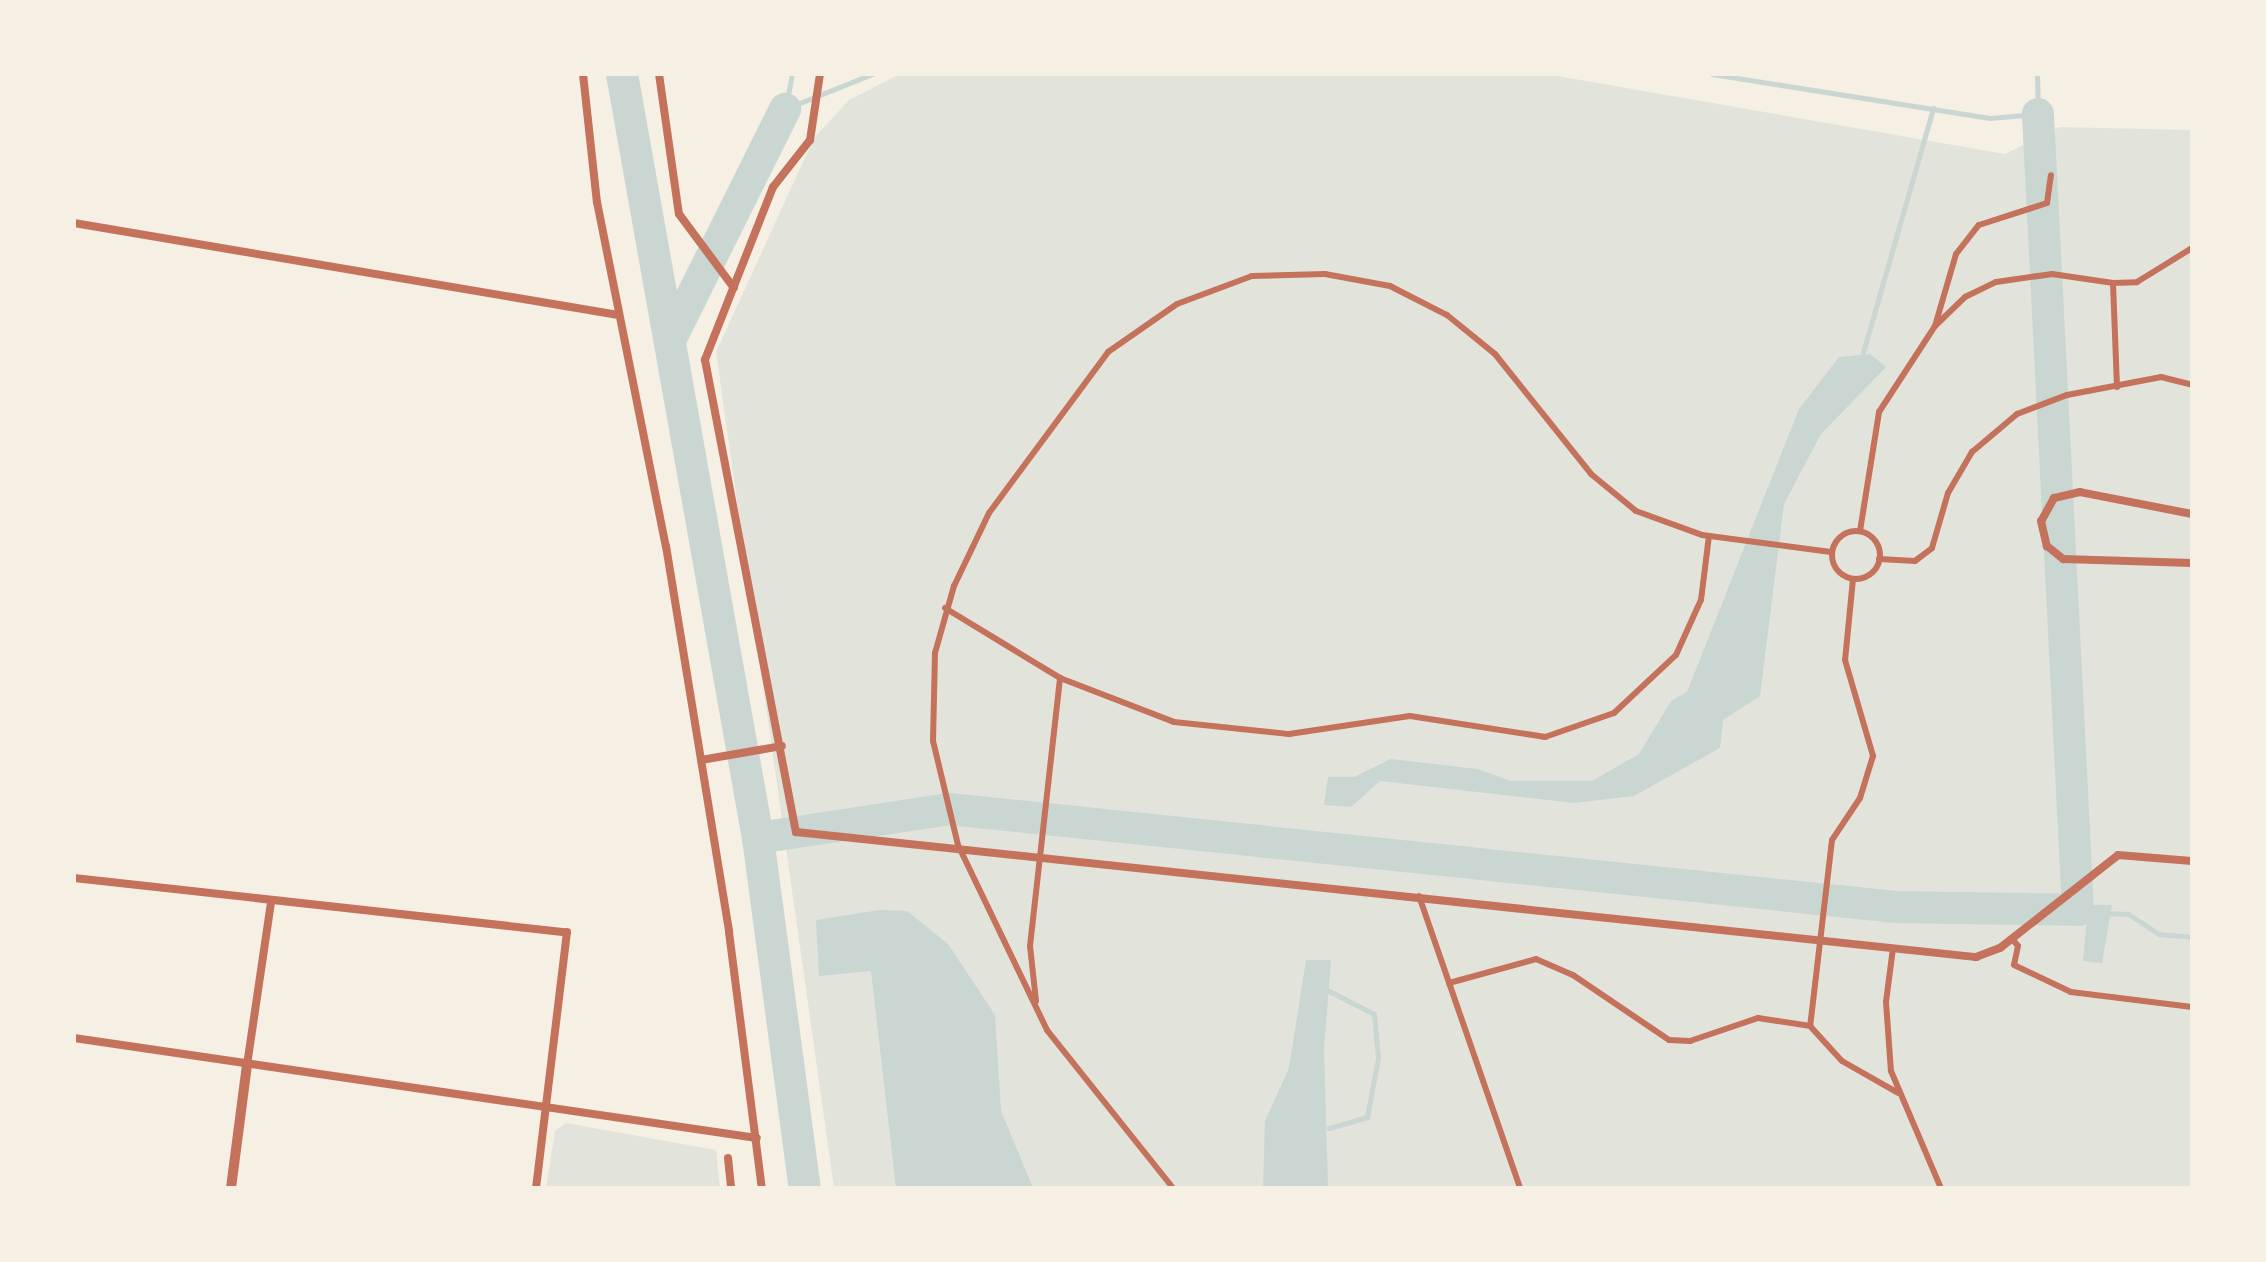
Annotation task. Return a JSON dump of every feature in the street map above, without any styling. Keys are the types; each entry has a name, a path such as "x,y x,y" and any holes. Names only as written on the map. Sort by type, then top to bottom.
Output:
{"street":[{"path":"583,74 618,315 701,760 762,1188"},
{"path":"659,74 679,214 734,288"},
{"path":"820,74 810,140 777,179 705,360 782,746 796,832 958,845 1976,957 2012,939 2118,855 2192,861"},
{"path":"1935,326 1966,235 1992,218 2039,209 2053,193 2051,175"},
{"path":"74,223 618,315"},
{"path":"1860,531 1879,412 1935,326 1965,297 1996,282 2052,274 2113,283 2137,282 2192,248"},
{"path":"1173,1188 1097,1100 1037,1007 958,845 933,741 935,653 945,608 989,513 1108,352 1177,304 1252,276 1325,274 1415,296 1495,354 1612,494 1636,511 1709,536 1831,552"},
{"path":"2113,283 2117,387"},
{"path":"1879,559 1915,561 1932,548 1959,473 2002,423 2043,402 2161,377 2192,385"},
{"path":"2192,514 2080,492 2054,498 2041,521 2047,546 2063,559 2192,563"},
{"path":"1860,531 1877,543 1879,559 1873,572 1853,579 1837,571 1831,552 1842,534 1860,531"},
{"path":"945,608 1060,678 1126,708 1223,732 1303,733 1410,716 1545,737 1574,733 1614,713 1676,655 1701,600 1709,536"},
{"path":"1810,1026 1832,840 1860,798 1873,756 1845,660 1853,579"},
{"path":"1037,1007 1030,946 1060,678"},
{"path":"701,760 782,746"},
{"path":"74,878 271,902 567,932 536,1188"},
{"path":"1419,896 1520,1188"},
{"path":"231,1188 271,902"},
{"path":"2012,939 2018,946 2014,965 2071,992 2192,1007"},
{"path":"1893,948 1887,1046 1898,1093 1941,1188"},
{"path":"1449,983 1536,959 1573,975 1669,1040 1690,1041 1758,1018 1810,1026 1842,1061 1898,1093"},
{"path":"74,1038 757,1138"},
{"path":"728,1158 731,1188"}],"shaded area":[{"path":"900,74 1546,74 2005,154 2059,127 2192,130 2192,1188 834,1188 716,352 814,138 849,100"},
{"path":"1870,354 1886,367 1821,434 1784,504 1760,696 1723,720 1720,748 1634,796 1574,803 1380,781 1351,807 1324,805 1328,777 1354,777 1391,759 1477,769 1511,781 1592,781 1639,754 1671,701 1687,692 1799,409 1839,357"},
{"path":"2088,905 2112,905 2102,963 2083,961"},
{"path":"880,910 907,911 948,944 995,1015 1001,1111 1033,1188 896,1188 871,971 819,976 816,920"},
{"path":"1306,960 1331,960 1324,1049 1328,1188 1263,1188 1265,1121 1289,1068"},
{"path":"566,1123 716,1150 720,1188 546,1188 555,1131"}],"waterway":[{"path":"622,74 758,838 805,1188"},
{"path":"792,74 785,109 872,74"},
{"path":"1712,74 1990,118 2038,114 2037,74"},
{"path":"1862,356 1933,108"},
{"path":"671,338 785,109"},
{"path":"758,838 949,809 1896,907 2078,910 2038,114"},
{"path":"2078,910 2093,911"},
{"path":"2107,913 2128,914 2159,934 2192,937"},
{"path":"1329,991 1374,1014 1378,1058 1367,1117 1329,1128"}]}
